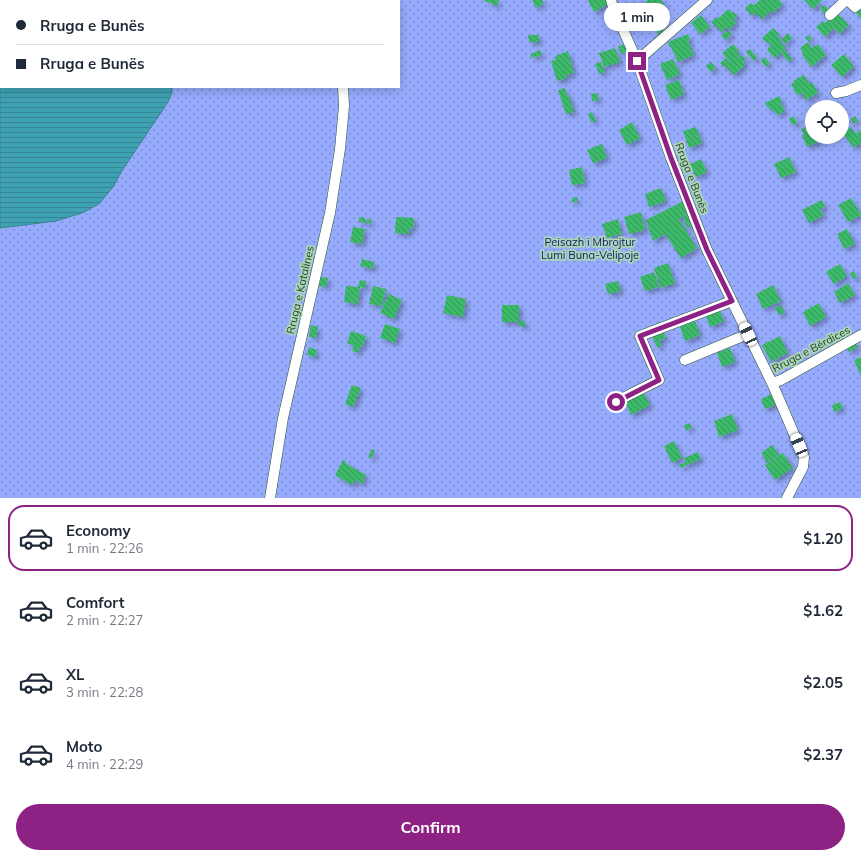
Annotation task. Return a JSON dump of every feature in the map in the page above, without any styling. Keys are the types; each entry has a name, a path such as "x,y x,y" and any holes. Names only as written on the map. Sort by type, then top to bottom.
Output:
{"street":[{"name":"Rruga e Bunës","path":"611,0 637,61 671,158 704,243 772,383 804,457 803,467 787,498"},
{"path":"637,61 707,0"},
{"path":"830,15 847,0 855,7 861,2"},
{"path":"836,93 861,85"},
{"name":"Rruga e Katalines","path":"270,498 283,418 330,213 344,106 342,88"},
{"path":"616,402 659,380 640,336 732,301"},
{"path":"685,360 748,334"},
{"name":"Rruga e Bërdices","path":"772,383 781,380 861,335"}],"green space":[{"name":"Peisazh i Mbrojtur Lumi Buna-Velipoje","path":"400,0 861,0 861,498 0,498 0,88 400,88"}],"shaded area":[{"path":"0,88 172,88 168,102 123,169 113,187 99,204 82,213 56,221 0,228"}],"building":[{"path":"483,0 499,0 497,6"},
{"path":"532,0 542,0 544,3 536,8"},
{"path":"588,0 606,0 608,4 594,12"},
{"path":"648,0 661,0 665,5 652,15 643,4"},
{"path":"760,0 779,0 783,4 773,13 771,11 762,19 756,13 752,16 745,8 751,3 754,5"},
{"path":"804,0 822,0 813,9"},
{"path":"825,5 829,11 824,14 820,8"},
{"path":"635,7 641,21 626,28 620,14"},
{"path":"728,9 738,16 733,20 736,23 730,29 727,27 722,32 711,22 717,17 719,18"},
{"path":"861,9 861,19 856,13"},
{"path":"838,14 849,25 839,34 834,28 825,37 816,27 823,21 825,23 829,19 830,21"},
{"path":"701,15 710,27 700,34 691,23"},
{"path":"659,26 664,32 659,35 655,29"},
{"path":"773,28 779,34 777,36 780,39 779,40 786,48 775,58 767,50 771,45 762,38"},
{"path":"728,30 732,34 725,40 721,36"},
{"path":"788,33 792,38 785,44 781,40"},
{"path":"688,34 690,39 688,40 694,55 678,62 668,42"},
{"path":"528,35 539,35 539,42 529,42"},
{"path":"809,35 812,39 809,42 805,37"},
{"path":"808,42 812,48 818,44 826,55 811,67 802,54 803,53 800,48"},
{"path":"626,44 628,51 621,54 618,46"},
{"path":"733,44 739,51 737,52 740,55 738,57 739,58 742,55 746,59 743,62 745,65 734,75 720,63 726,58 729,63 730,62 722,53"},
{"path":"615,48 620,62 604,67 599,53"},
{"path":"750,49 757,58 754,61 746,52"},
{"path":"540,50 542,55 532,58 530,54"},
{"path":"785,50 792,59 789,62 781,53"},
{"path":"568,51 574,73 566,75 567,78 557,81 551,61 556,60 555,56"},
{"path":"844,54 854,66 842,77 831,65"},
{"path":"765,57 770,64 766,67 761,61"},
{"path":"673,59 680,74 667,80 660,64"},
{"path":"601,62 605,72 599,74 595,64"},
{"path":"711,62 716,68 711,72 706,66"},
{"path":"804,75 809,84 812,82 818,93 805,100 802,93 797,95 791,84 795,82 794,80"},
{"path":"679,80 684,94 671,100 665,85"},
{"path":"565,88 567,96 569,95 574,112 566,114 558,90"},
{"path":"597,93 599,100 592,101 591,94"},
{"path":"779,96 782,101 780,102 785,111 778,115 774,110 771,111 765,103"},
{"path":"592,112 596,121 591,122 588,114"},
{"path":"794,116 797,123 792,125 789,119"},
{"path":"855,116 858,121 853,124 851,119"},
{"path":"632,122 640,138 627,145 619,130"},
{"path":"696,127 702,143 689,148 683,131"},
{"path":"805,127 805,142 802,135 804,134 801,129"},
{"path":"851,127 856,134 861,130 861,145 859,143 854,148 849,142 849,129"},
{"path":"602,144 607,158 593,163 587,150"},
{"path":"806,144 813,144 807,147"},
{"path":"789,157 796,172 781,178 774,164"},
{"path":"701,159 707,172 696,177 690,164"},
{"path":"582,167 585,183 572,185 569,170"},
{"path":"661,188 666,201 649,207 645,194"},
{"path":"577,197 578,201 572,203 572,198"},
{"path":"851,198 861,215 848,222 838,205"},
{"path":"822,200 825,207 820,209 824,215 809,223 802,210"},
{"path":"683,201 687,214 679,219 697,248 681,258 665,234 653,241 646,220"},
{"path":"641,212 645,230 629,234 624,217"},
{"path":"687,215 691,226 687,228 683,217"},
{"path":"359,217 365,218 365,223 359,222"},
{"path":"396,217 414,218 413,229 409,228 409,234 395,233"},
{"path":"367,219 372,220 371,224 366,223"},
{"path":"618,219 622,234 607,238 602,224"},
{"path":"353,227 365,229 362,244 350,242"},
{"path":"847,229 855,244 844,249 837,234"},
{"path":"362,259 374,262 373,269 360,266"},
{"path":"668,263 675,283 661,288 654,268"},
{"path":"840,264 847,276 834,284 826,272"},
{"path":"854,271 857,277 853,279 850,273"},
{"path":"654,272 659,287 645,291 640,277"},
{"path":"321,277 328,278 326,287 319,286"},
{"path":"360,280 366,281 365,288 360,287 358,304 344,302 346,286 358,287"},
{"path":"618,281 621,291 608,294 605,284"},
{"path":"848,283 855,295 840,303 834,292"},
{"path":"773,285 781,301 763,309 756,294"},
{"path":"373,286 386,289 382,306 369,304"},
{"path":"389,294 402,300 394,319 380,313"},
{"path":"447,295 466,299 463,317 443,313"},
{"path":"819,303 826,317 810,326 803,312"},
{"path":"502,305 519,305 519,321 525,321 525,327 519,326 519,322 502,322"},
{"path":"781,305 785,312 779,315 775,308"},
{"path":"720,311 724,321 710,327 706,316"},
{"path":"695,321 700,335 685,341 680,327"},
{"path":"385,324 400,329 395,343 380,338"},
{"path":"311,325 318,327 316,338 309,337"},
{"path":"351,331 366,336 363,347 360,346 358,353 352,351 354,346 347,343"},
{"path":"663,331 666,338 659,341 662,346 658,348 652,337"},
{"path":"780,336 788,353 771,362 762,345"},
{"path":"855,342 858,347 849,352 846,346"},
{"path":"309,347 317,350 315,357 307,355"},
{"path":"730,348 735,362 722,367 717,353"},
{"path":"861,357 861,376 854,360"},
{"path":"352,385 361,388 353,407 345,404"},
{"path":"643,391 650,405 631,415 624,400"},
{"path":"771,394 776,405 765,409 761,399"},
{"path":"840,402 843,408 834,412 832,405"},
{"path":"732,414 738,430 719,437 714,421"},
{"path":"690,423 692,428 686,430 684,425"},
{"path":"674,441 682,458 672,463 664,446"},
{"path":"772,445 779,455 767,463 761,453"},
{"path":"372,449 375,451 371,459 368,457"},
{"path":"698,452 701,459 680,468 679,465 686,462 684,458"},
{"path":"783,453 793,468 775,480 765,465"},
{"path":"343,460 346,461 345,463 366,475 362,484 355,480 352,485 335,475"}],"route":[{"path":"616,402 659,380 640,336 732,301 707,250 671,158 637,61"}]}
